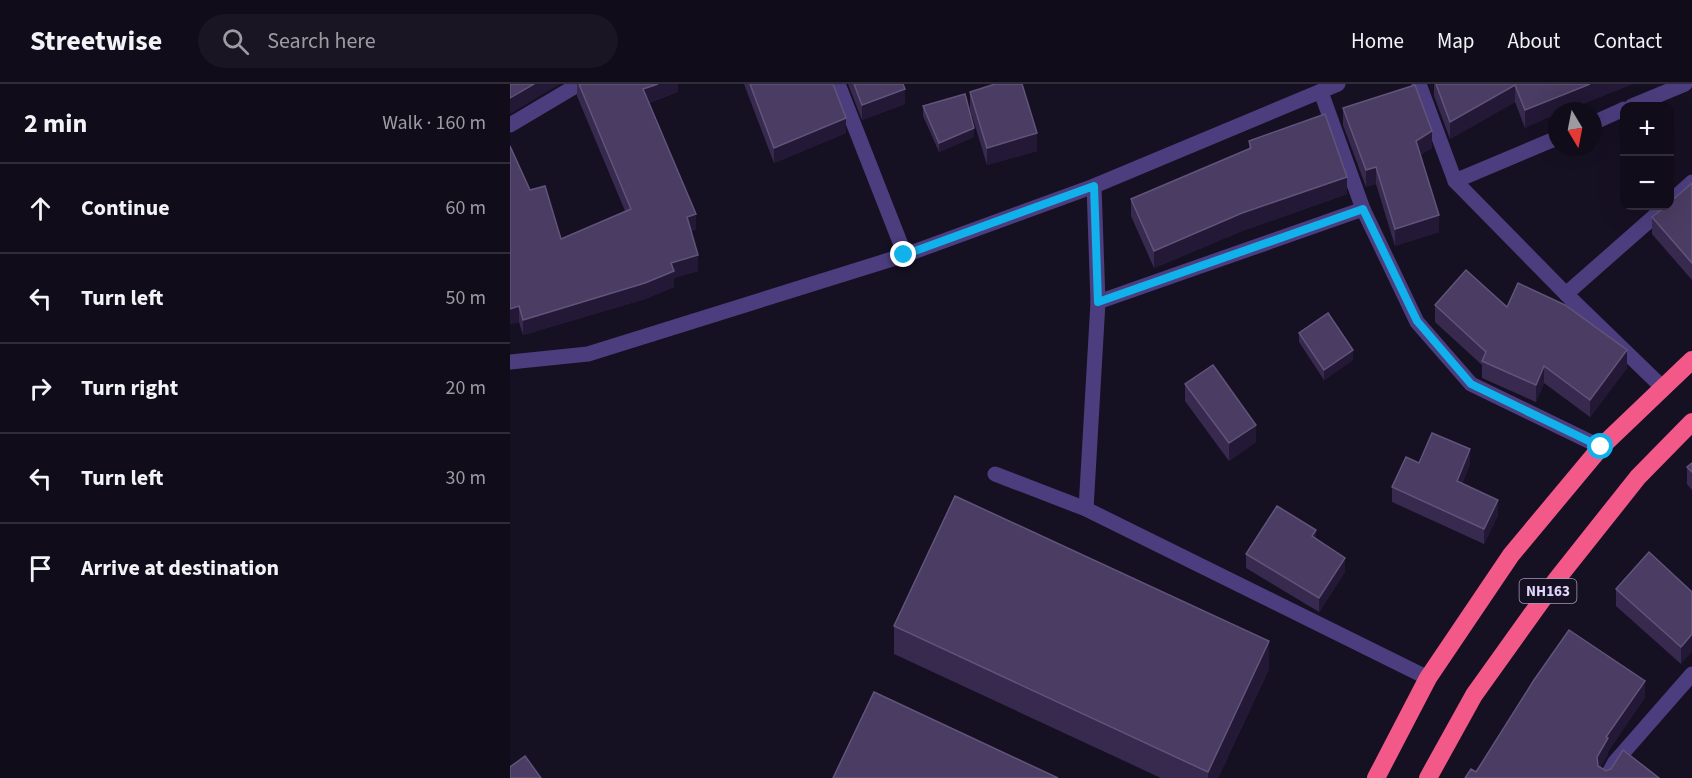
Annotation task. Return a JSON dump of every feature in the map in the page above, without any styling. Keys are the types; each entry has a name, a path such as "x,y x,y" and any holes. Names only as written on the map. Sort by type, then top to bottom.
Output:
{"highway":[{"name":"NH163","path":"1376,778 1428,678 1511,555 1601,447 1692,360"},
{"name":"NH163","path":"1428,778 1474,695 1557,579 1638,477 1692,422"}],"street":[{"path":"510,125 579,84"},
{"path":"838,84 904,255"},
{"path":"511,358 588,354 904,255 1094,186 1338,84"},
{"path":"1419,84 1455,181 1662,387"},
{"path":"1642,102 1685,84"},
{"path":"1321,92 1363,209 1417,321 1471,384 1601,447"},
{"path":"1602,119 1620,112"},
{"path":"1455,181 1548,142"},
{"path":"1674,199 1692,183"},
{"path":"1086,509 1098,302 1094,186"},
{"path":"1098,302 1363,209"},
{"path":"1566,294 1661,210"},
{"path":"995,474 1086,509 1428,678"},
{"path":"1606,778 1615,762 1692,674"}],"building":[{"path":"510,84 534,84 510,98"},
{"path":"579,84 658,84 643,89 696,214 687,217 698,255 671,263 674,271 645,283 523,320 519,306 510,309 510,146 530,190 545,186 561,239 631,209"},
{"path":"750,84 833,84 846,118 774,148"},
{"path":"854,84 903,84 905,89 862,105"},
{"path":"995,84 1022,84 1037,133 987,148 970,92"},
{"path":"1436,84 1590,84 1525,110 1515,85 1450,122"},
{"path":"1415,85 1432,131 1416,141 1439,215 1395,229 1376,167 1366,170 1343,108"},
{"path":"965,94 974,128 939,143 923,106"},
{"path":"1325,114 1347,177 1242,213 1154,251 1131,199 1251,148 1249,141"},
{"path":"1692,183 1692,263 1652,217 1661,210 1674,210 1674,199"},
{"path":"1466,270 1507,307 1518,283 1565,305 1627,350 1590,400 1544,366 1536,385 1482,361 1486,352 1435,305"},
{"path":"1328,313 1353,350 1324,370 1299,333"},
{"path":"1213,365 1256,425 1229,443 1185,384"},
{"path":"1432,433 1470,449 1457,481 1498,500 1484,529 1392,487 1406,457 1419,463"},
{"path":"955,496 1269,641 1208,772 894,626"},
{"path":"1277,506 1316,530 1312,536 1345,558 1319,598 1246,554"},
{"path":"1649,552 1692,592 1692,634 1681,647 1616,589"},
{"path":"1569,630 1645,681 1606,737 1608,738 1597,757 1598,766 1606,771 1611,769 1623,750 1659,778 1465,778 1471,769 1476,772 1534,680"},
{"path":"874,692 1058,778 833,778"},
{"path":"525,756 541,778 510,778 510,767"}],"route":[{"path":"904,255 1094,186 1098,302 1363,209 1417,321 1471,384 1601,447"}]}
